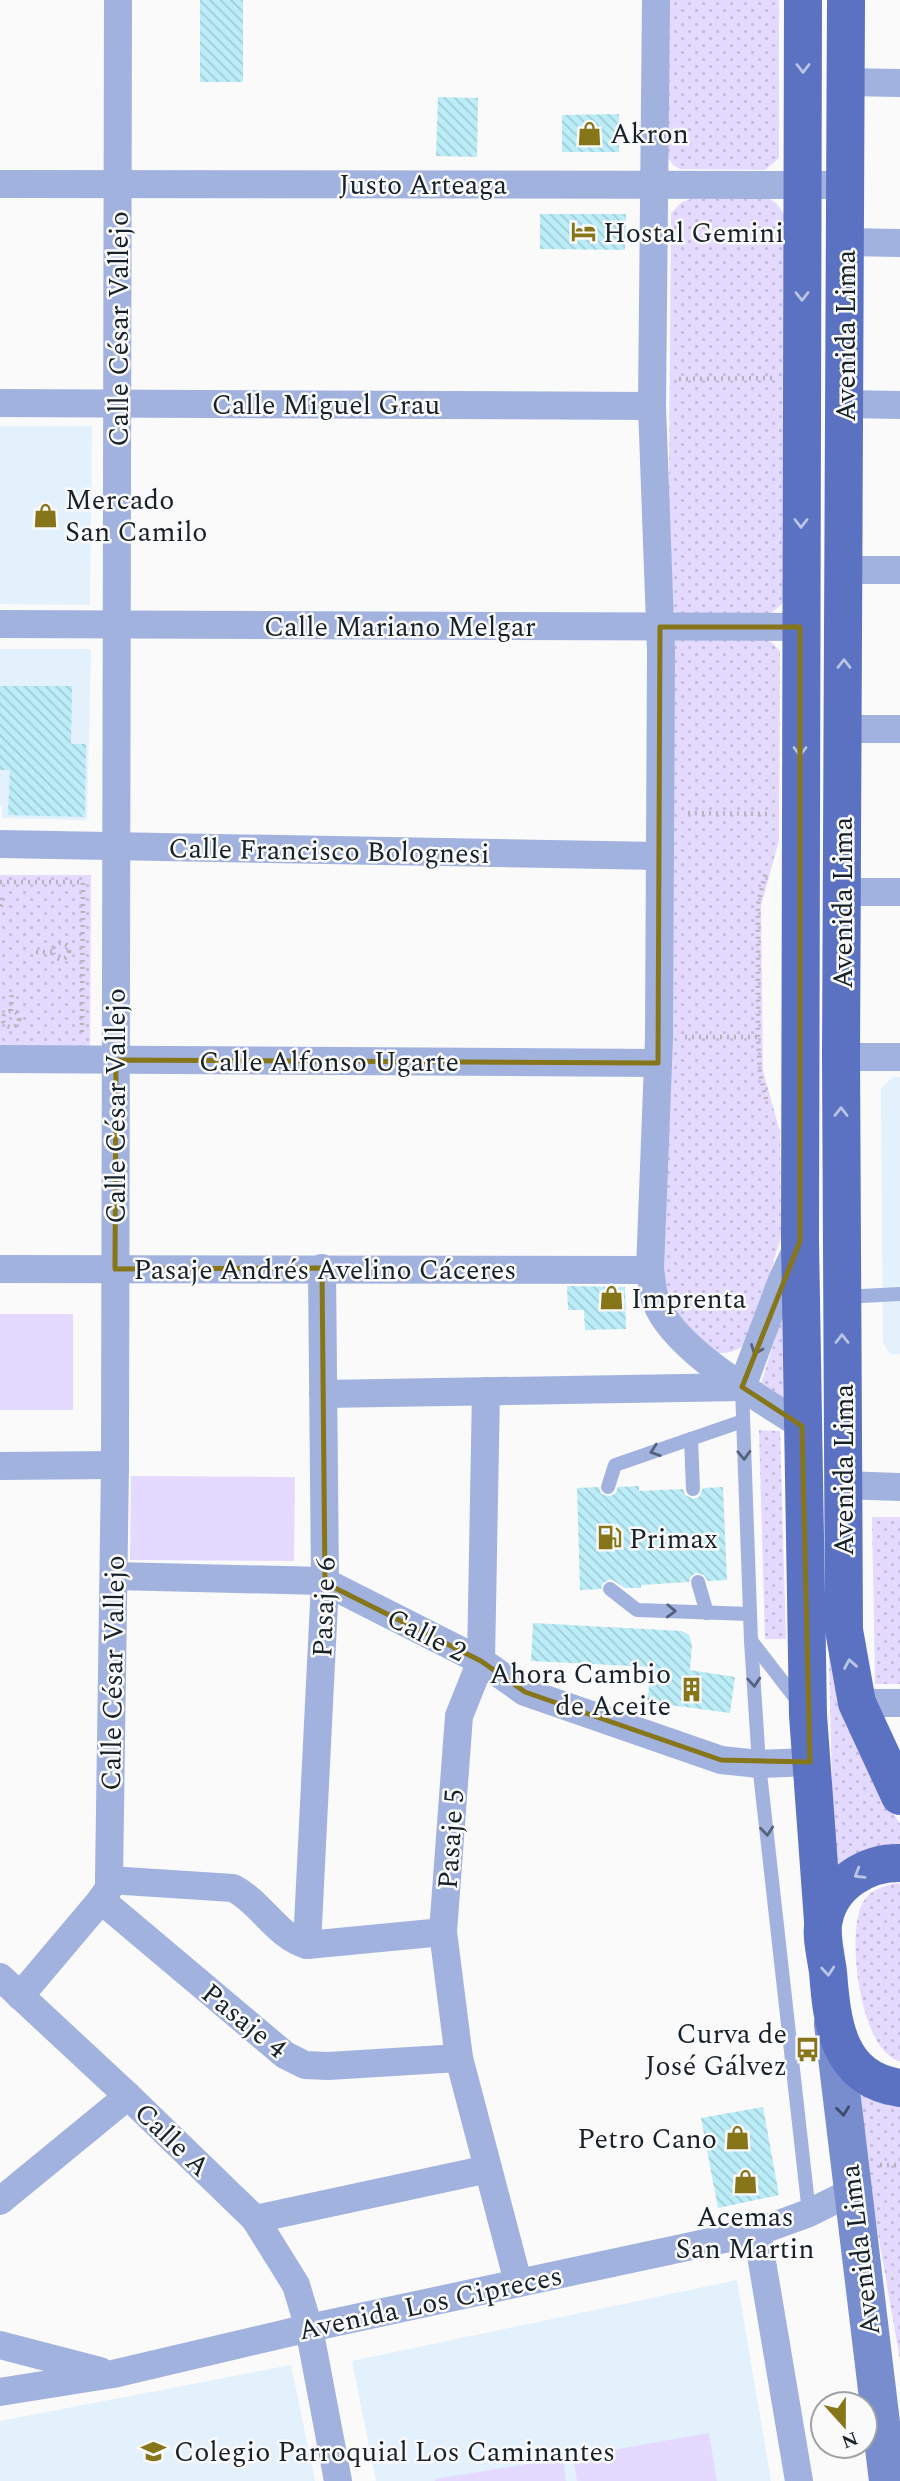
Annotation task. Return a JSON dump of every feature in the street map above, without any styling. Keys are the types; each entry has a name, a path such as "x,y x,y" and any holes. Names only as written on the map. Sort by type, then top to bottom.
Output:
{"main road":[{"name":"Avenida Lima","path":"803,0 800,1241 808,1715 832,2019 887,2481"},
{"name":"Avenida Lima","path":"846,0 841,1057 844,1630 857,1703 900,1796"},
{"path":"823,1920 833,1897 850,1878 881,1864 900,1863"},
{"name":"Avenida Lima","path":"832,2019 843,2047 859,2071 870,2079 900,2088"}],"street":[{"path":"118,0 118,184"},
{"name":"Avenida Lima","path":"656,0 652,392 660,627 659,856 658,1050 650,1270 656,1302 668,1323 692,1349 742,1387 802,1426"},
{"path":"845,82 900,83"},
{"name":"Justo Arteaga","path":"0,184 845,185"},
{"name":"Calle César Vallejo","path":"105,1890 115,1465 118,184"},
{"path":"845,242 900,243"},
{"name":"Calle Miguel Grau","path":"0,403 652,392"},
{"path":"845,404 900,405"},
{"path":"845,570 900,570"},
{"name":"Calle Mariano Melgar","path":"0,624 800,627"},
{"path":"844,729 900,729"},
{"name":"Calle Francisco Bolognesi","path":"0,844 659,856"},
{"path":"842,892 900,892"},
{"name":"Calle Alfonso Ugarte","path":"0,1059 116,1060 658,1050"},
{"path":"841,1057 900,1057"},
{"path":"323,1394 742,1387 782,1280 800,1241"},
{"name":"Pasaje 6","path":"307,1945 325,1583 322,1268"},
{"name":"Pasaje Andrés Avelino Cáceres","path":"0,1269 650,1270"},
{"name":"Pasaje 5","path":"486,1391 481,1661 459,1716 443,1932 459,2058 518,2283"},
{"path":"0,1465 115,1465"},
{"path":"842,1485 900,1487"},
{"name":"Calle 2","path":"114,1576 325,1583 481,1661 525,1692 721,1760 759,1764 810,1762"},
{"path":"857,1703 900,1703"},
{"path":"10,1986 105,1890 233,1888 246,1895 294,1942 307,1945 443,1932"},
{"name":"Pasaje 4","path":"105,1890 285,2055 305,2065 459,2058"},
{"name":"Calle A","path":"10,1986 255,2219 296,2285 309,2328 338,2481"},
{"path":"0,2201 128,2096"},
{"path":"255,2219 488,2169"},
{"name":"Avenida Los Cipreces","path":"0,2392 113,2375 309,2328 757,2232 809,2213 853,2191"},
{"path":"757,2232 799,2481"},
{"path":"0,2344 113,2375"}],"lane":[{"path":"842,1297 900,1294"},
{"path":"742,1387 751,1641 759,1764 809,2213"},
{"path":"608,1487 615,1465 743,1421"},
{"path":"691,1439 693,1489"},
{"path":"698,1581 707,1613"},
{"path":"610,1589 637,1610 750,1614"},
{"path":"751,1641 808,1715"}],"path":[{"path":"652,392 776,378"},
{"path":"659,813 774,814"},
{"path":"766,1099 760,1073 758,1037 758,904 768,866"},
{"path":"0,883 83,882 82,1034"},
{"path":"0,898 0,908"},
{"path":"54,952 56,945 61,943 66,944 69,951"},
{"path":"54,952 62,958 69,951 82,951"},
{"path":"36,953 54,952"},
{"path":"11,1011 12,991"},
{"path":"658,1050 758,1037"}],"highlighted area":[{"path":"660,627 800,627 800,1241 742,1387 802,1426 810,1762 721,1760 525,1692 481,1661 325,1583 322,1268 115,1269 116,1060 658,1063"}],"shaded area":[{"path":"668,0 779,0 779,158 765,170 680,169 668,158"},
{"path":"691,199 770,199 784,214 784,595 782,604 770,614 676,614 668,602 671,213 682,202"},
{"name":"Mercado San Camilo","path":"0,426 92,426 90,605 0,604"},
{"path":"766,637 780,651 779,840 761,906 763,1071 780,1132 781,1237 748,1343 736,1350 718,1353 703,1345 670,1304 666,1293 662,1254 664,651 675,640"},
{"path":"0,649 91,649 87,820 2,818"},
{"path":"0,875 91,875 90,1052 0,1052"},
{"path":"893,1077 900,1077 900,1354 890,1354 883,1343 881,1088"},
{"path":"0,1314 73,1314 73,1410 0,1410"},
{"path":"782,1317 784,1408 759,1390"},
{"path":"759,1430 780,1431 786,1639 765,1639"},
{"path":"131,1476 295,1477 294,1561 130,1560"},
{"path":"872,1517 900,1517 900,1684 875,1684"},
{"path":"828,1615 876,1785 900,1824 900,1844 874,1848 834,1870"},
{"path":"900,1884 900,2061 886,2053 875,2037 866,2016 856,1965 857,1920 862,1904 868,1895 877,1889"},
{"path":"860,2089 900,2102 900,2360 869,2182"},
{"path":"737,2280 771,2481 376,2481 352,2361"},
{"name":"Colegio Parroquial Los Caminantes","path":"291,2365 315,2481 0,2481 0,2421"},
{"path":"709,2433 717,2481 577,2481 573,2457"},
{"path":"563,2458 566,2481 435,2481 435,2479"}],"building":[{"path":"200,0 243,0 243,82 200,82"},
{"path":"438,97 478,98 477,157 436,156"},
{"name":"Akron","path":"619,114 619,152 562,152 562,115"},
{"name":"Hostal Gemini","path":"540,214 626,214 625,250 540,249"},
{"path":"0,686 72,686 71,744 86,744 85,817 8,815 10,770 0,770"},
{"path":"567,1286 625,1287 626,1329 585,1330 584,1310 568,1310"},
{"path":"639,1486 639,1491 683,1489 685,1495 693,1499 699,1497 703,1488 723,1487 727,1580 708,1581 704,1575 696,1573 691,1576 689,1582 625,1588 611,1579 603,1583 601,1589 580,1590 577,1488 599,1487 601,1494 609,1496 615,1494 618,1487"},
{"path":"533,1623 682,1631 689,1635 692,1645 690,1670 735,1677 730,1713 647,1702 652,1667 531,1661"},
{"path":"763,2107 779,2195 718,2208 701,2118"}],"place":[{"name":"Akron","path":"590,133"},
{"name":"Hostal Gemini","path":"583,232"},
{"name":"Mercado San Camilo","path":"45,515"},
{"name":"Imprenta","path":"611,1298"},
{"name":"Primax","path":"609,1538"},
{"name":"Ahora Cambio de Aceite","path":"691,1689"},
{"name":"Curva de José Gálvez","path":"807,2049"},
{"name":"Petro Cano","path":"737,2138"},
{"name":"Acemas San Martin","path":"745,2182"},
{"name":"Colegio Parroquial Los Caminantes","path":"154,2451"}]}
